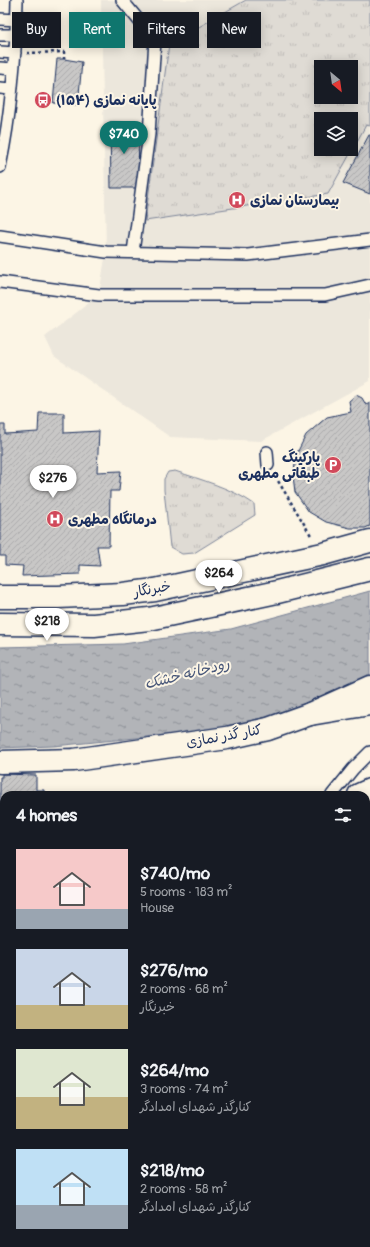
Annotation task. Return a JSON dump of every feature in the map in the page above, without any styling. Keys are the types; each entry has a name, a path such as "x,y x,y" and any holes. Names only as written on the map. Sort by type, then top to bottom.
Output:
{"main road":[{"name":"خبرنگار","path":"0,597 58,597 123,594 155,590 323,554 370,541"},
{"path":"0,624 94,625 149,620 277,592 370,569"},
{"name":"کنار گذر نمازی","path":"0,762 74,760 227,738 268,728 310,714 370,687"},
{"path":"310,714 370,704"}],"lane":[{"path":"17,12 18,0"},
{"path":"122,0 155,40 149,134 133,252"},
{"path":"0,19 12,20"},
{"path":"0,35 12,35"},
{"path":"0,167 3,139 5,89 13,69 15,48"},
{"path":"0,52 15,53"},
{"path":"0,68 13,69"},
{"path":"0,236 106,252 248,255 370,240"},
{"path":"0,282 100,295 325,295 370,285"},
{"path":"267,452 268,465"},
{"path":"335,791 353,769 370,752"}],"path":[{"path":"15,53 64,52 64,59"},
{"path":"268,465 323,554"}],"shaded area":[{"name":"بیمارستان نمازی","path":"101,0 370,0 370,381 261,441 170,437 54,356 45,337 99,295 106,252 102,48 125,48 125,12 101,12"}],"green space":[{"path":"246,0 370,0 370,126 366,125 358,140 358,112 314,112 314,156 349,156 328,194 145,221 168,48 199,48 199,27 207,22 207,48 261,48 261,12 225,12"},
{"path":"175,471 236,493 254,504 255,515 194,553 182,554 170,547 164,490 164,479 168,472"}],"water":[{"name":"رودخانه خشک","path":"370,591 370,676 269,721 176,734 54,746 0,748 0,647 123,644 231,629"}],"building":[{"path":"57,59 82,62 78,105 53,103"},
{"path":"110,122 139,123 138,188 111,188"},
{"path":"370,135 370,194 343,183"},
{"name":"پارکینگ طبقاتی مطهری","path":"356,395 362,398 366,405 370,403 370,526 365,528 350,528 326,522 309,512 295,492 293,476 297,453 306,435 327,417 351,412 349,401"},
{"name":"درمانگاه مطهری","path":"39,413 64,413 64,433 99,431 97,472 121,471 119,491 110,491 109,546 97,546 100,566 80,565 80,574 22,576 23,566 5,565 5,556 0,556 0,425 5,425 5,434 38,432"},
{"path":"2,774 36,775 36,790 44,791 0,791 0,777 2,777"}],"place":[{"name":"پایانه نمازی (۱۵۴)","path":"43,100"},
{"name":"بیمارستان نمازی","path":"237,200"},
{"name":"پارکینگ طبقاتی مطهری","path":"333,465"},
{"name":"درمانگاه مطهری","path":"55,519"}]}
